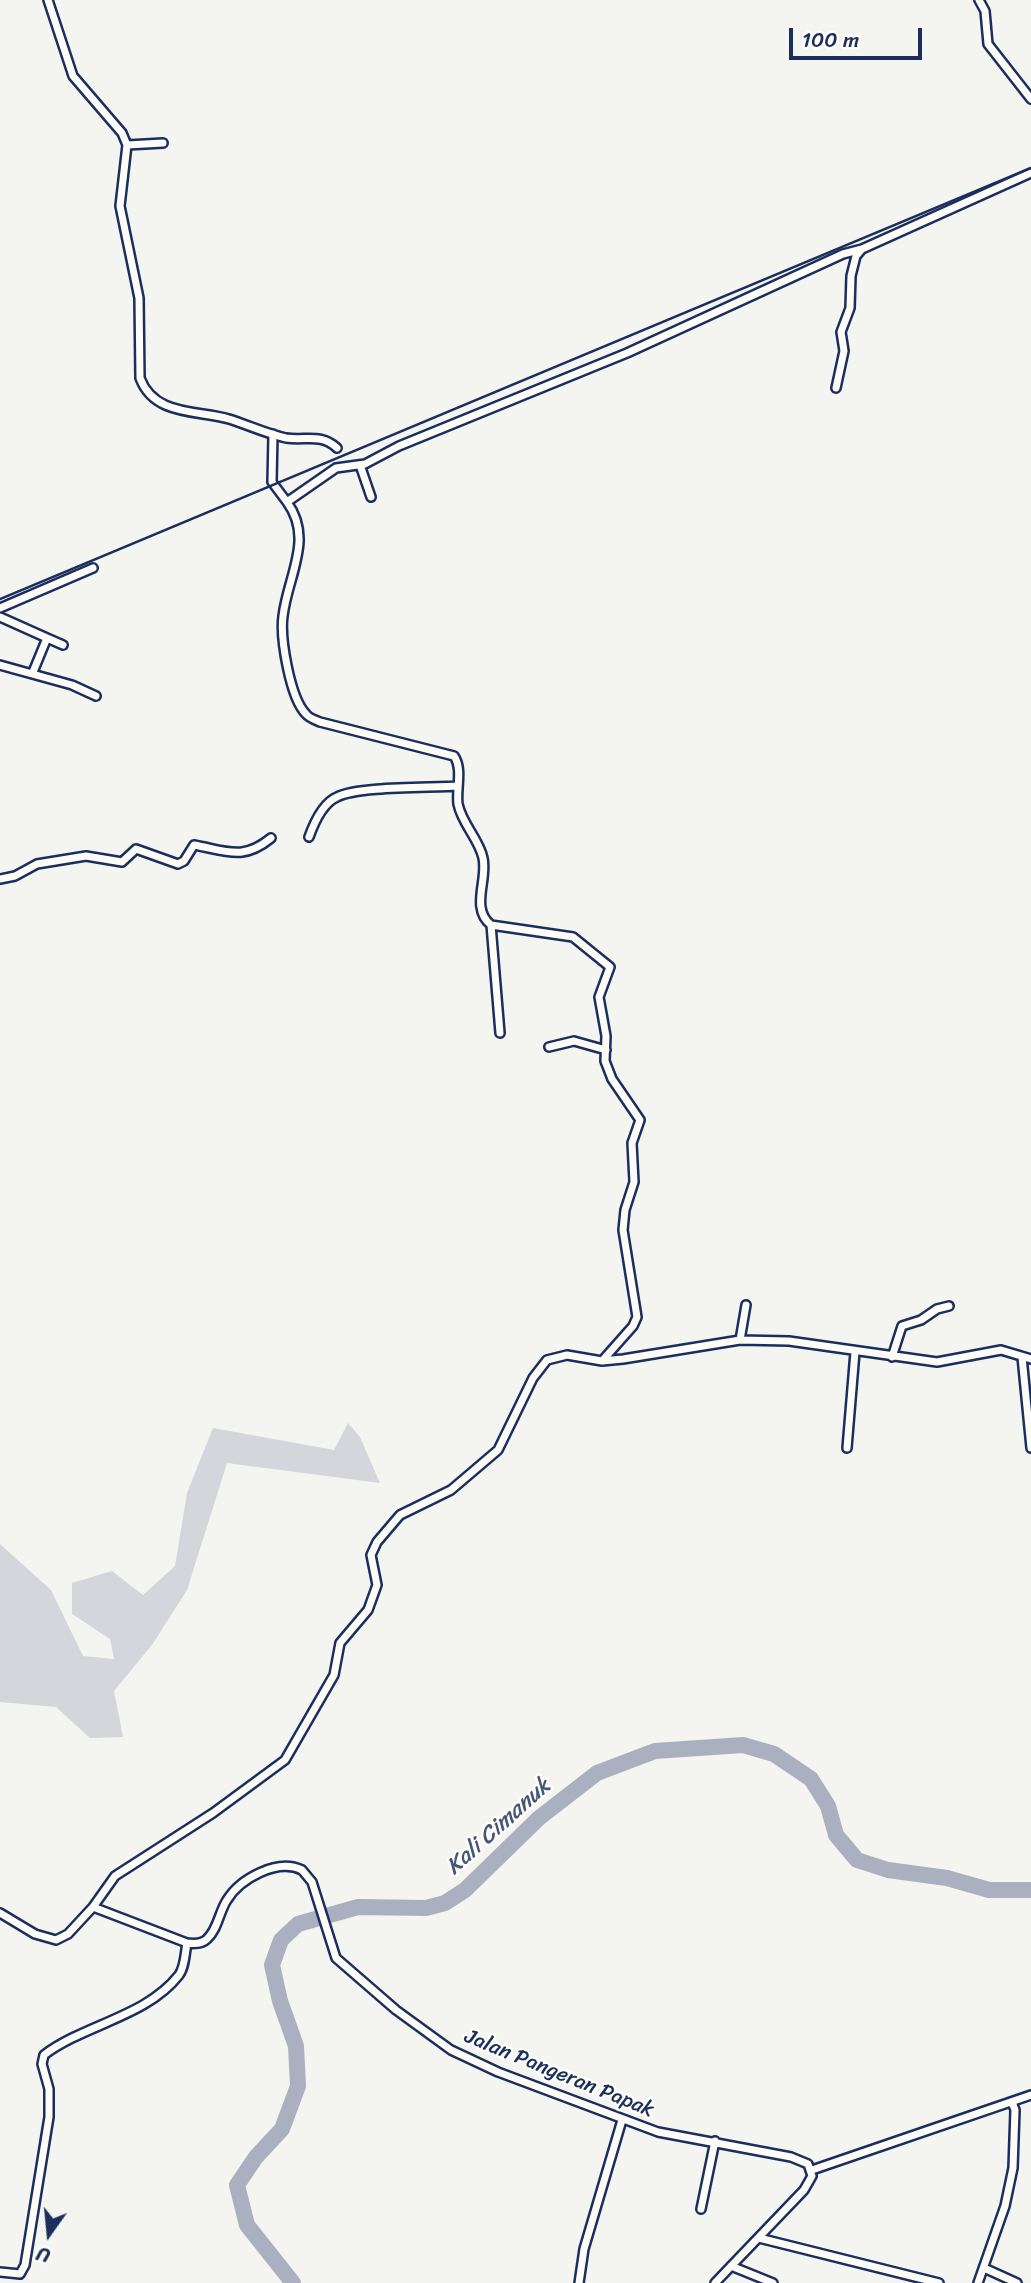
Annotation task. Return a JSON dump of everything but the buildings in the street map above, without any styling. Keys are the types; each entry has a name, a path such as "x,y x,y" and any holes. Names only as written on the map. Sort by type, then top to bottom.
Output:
{"street":[{"path":"48,0 73,76 122,133 128,145 120,206 136,275 141,316 140,378 149,396 175,409 227,419 272,434 296,439 322,438 337,448"},
{"path":"979,0 985,11 988,44 1031,99"},
{"path":"128,145 163,143"},
{"path":"287,502 336,468 360,465 411,441 627,353 843,254 862,249 1031,173"},
{"path":"836,388 844,351 841,332 850,308 851,276 856,256 862,249"},
{"path":"272,434 272,482 287,502 300,528 283,611 282,633 294,693 301,708 311,718 338,727 450,754 457,760 461,814 483,859 481,905 485,919 491,925 573,937 608,964 610,971 601,989 598,1004 606,1036 605,1061 612,1079 640,1120 632,1143 634,1182 624,1230 637,1317 602,1361"},
{"path":"360,465 371,496"},
{"path":"0,608 93,568"},
{"path":"0,617 63,645"},
{"path":"33,672 47,638"},
{"path":"0,665 33,672 96,696"},
{"path":"309,837 317,820 335,797 358,792 458,786"},
{"path":"0,879 15,876 37,864 73,858 97,856 122,862 136,849 178,863 184,861 194,845 243,854 258,849 271,838"},
{"path":"491,925 500,1033"},
{"path":"549,1047 574,1041 606,1050"},
{"path":"740,1340 746,1305"},
{"path":"892,1357 902,1326 921,1321 937,1308 949,1306"},
{"path":"0,1913 35,1934 55,1940 68,1934 93,1907 115,1877 231,1801 285,1760 332,1680 340,1643 368,1610 377,1585 371,1555 393,1521 451,1490 498,1450 533,1378 547,1360 567,1355 602,1361 740,1340 789,1341 937,1363 1001,1350 1027,1358 1031,1448"},
{"path":"847,1448 855,1352"},
{"name":"Jalan Pangeran Papak","path":"187,1944 206,1940 228,1897 249,1879 271,1869 292,1867 302,1870 312,1882 336,1958 346,1969 432,2037 498,2072 625,2121 658,2132 791,2157 808,2164 812,2170"},
{"path":"0,2272 20,2274 25,2264 49,2117 49,2089 42,2064 44,2055 137,2008 180,1974 187,1944 93,1907"},
{"path":"715,2283 804,2190 812,2170 1029,2096"},
{"path":"978,2283 1005,2206 1013,2168 1014,2102"},
{"path":"579,2283 584,2249 625,2121"},
{"path":"701,2209 715,2141"},
{"path":"759,2238 939,2283"},
{"path":"731,2266 773,2283"},
{"path":"984,2268 1017,2283"}],"shaded area":[{"path":"348,1423 360,1437 380,1483 227,1463 187,1590 152,1645 114,1691 123,1737 90,1738 56,1707 0,1702 0,1544 51,1590 83,1656 114,1659 110,1639 72,1614 72,1583 112,1571 143,1595 175,1566 187,1493 213,1428 334,1450"}],"waterway":[{"name":"Kali Cimanuk","path":"293,2283 247,2225 237,2185 256,2157 282,2129 298,2086 296,2046 280,2001 272,1965 281,1940 298,1924 358,1907 426,1908 445,1903 465,1890 539,1818 597,1773 655,1751 743,1745 774,1754 811,1779 828,1806 836,1835 857,1860 888,1870 947,1878 989,1890 1031,1890"}],"railway":[{"path":"0,599 1031,168"}]}
